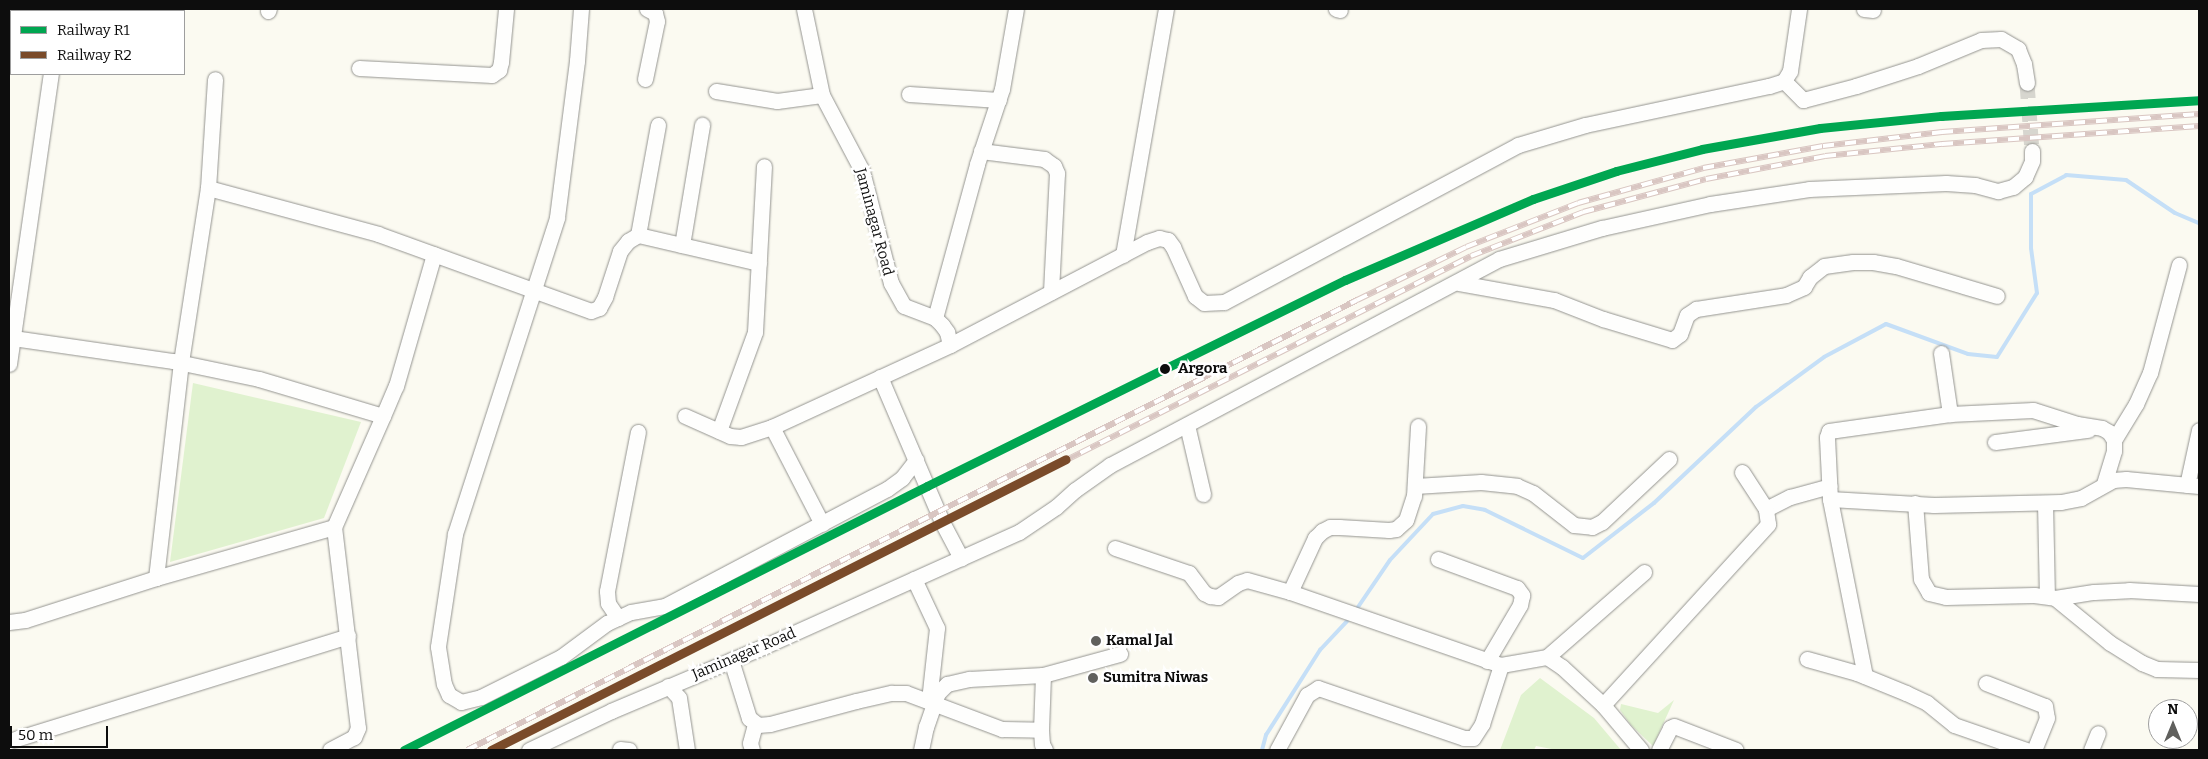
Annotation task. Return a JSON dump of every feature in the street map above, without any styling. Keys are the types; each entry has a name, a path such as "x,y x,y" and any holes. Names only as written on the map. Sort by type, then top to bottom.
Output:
{"street":[{"path":"359,68 492,74 499,70 501,62 506,9"},
{"path":"581,9 577,61 557,218 455,534 439,639 444,684 449,695 457,701 469,701 481,697 561,657 598,628 618,618 639,610 665,606 888,489 902,478 916,460"},
{"path":"645,79 657,21 655,13 647,9"},
{"name":"Jaminagar Road","path":"804,9 822,95 862,171 891,283 904,306 935,318"},
{"path":"950,345 947,332 935,318 981,151 999,100 1016,9"},
{"path":"1123,255 1166,9"},
{"path":"685,416 719,431 741,437 772,428 950,345 1159,238 1168,240 1173,247 1195,296 1204,303 1224,302 1518,145 1585,125 1769,86 1784,81 1790,71 1799,9"},
{"path":"1784,81 1803,100 1856,86 1918,66 1981,40 2001,39 2018,49 2024,64 2027,83"},
{"path":"9,364 51,75"},
{"path":"156,578 181,362 208,188 215,79"},
{"path":"716,92 777,101 822,95"},
{"path":"909,94 999,100"},
{"path":"638,235 658,124"},
{"path":"682,245 702,125"},
{"path":"981,151 1044,159 1054,166 1057,174 1051,292"},
{"name":"Jaminagar Road","path":"529,750 668,686 731,660 1019,532 1044,516 1110,465 1459,282 1499,259 1602,228 1710,204 1810,189 1946,183 1975,185 1998,191 2014,188 2025,177 2032,161 2032,151"},
{"path":"719,431 756,332 764,166"},
{"path":"208,188 378,234 533,288 591,311 599,308 605,297 620,251 628,241 638,235 759,263"},
{"path":"330,750 354,737 358,730 334,527 396,386 434,254"},
{"path":"1459,282 1554,300 1603,320 1672,340 1680,334 1687,315 1696,308 1786,295 1804,287 1810,277 1824,266 1853,262 1873,262 1896,266 1997,296"},
{"path":"2104,484 2114,451 2114,440 2136,404 2150,373 2179,265"},
{"path":"13,338 181,362 259,379 383,416"},
{"path":"1941,353 1950,414"},
{"path":"883,376 916,460 961,558"},
{"path":"1865,676 1830,492 1827,437 1829,431 1950,414 2033,410 2077,424 2102,428 2109,432 2114,440"},
{"path":"1187,425 1203,494"},
{"path":"1290,592 1315,538 1322,531 1340,527 1396,529 1406,520 1411,509 1415,486 1418,426"},
{"path":"772,428 822,524"},
{"path":"1995,442 2102,428"},
{"path":"1766,509 1790,497 1830,492 1914,503 1947,505 2045,503 2082,498 2113,480 2126,479 2193,485 2199,430"},
{"path":"618,618 608,603 607,591 638,432"},
{"path":"1415,486 1481,482 1517,486 1533,493 1574,524 1592,527 1602,522 1669,459"},
{"path":"1603,705 1768,524 1766,509 1742,472"},
{"path":"1914,503 1921,579 1929,593 1946,597 2051,597 2129,590 2199,594"},
{"path":"2045,503 2051,597 2110,643 2142,663 2157,669 2199,670"},
{"path":"9,622 25,620 156,578 334,527"},
{"path":"1116,548 1189,573 1204,593 1210,596 1218,597 1238,583 1247,580 1290,592 1494,663 1547,657 1644,572"},
{"path":"1277,750 1307,695 1318,688 1464,738 1474,738 1482,724 1494,663 1520,605 1522,595 1517,588 1438,559"},
{"path":"914,579 937,628 932,703 921,750"},
{"path":"9,741 348,636"},
{"path":"932,703 942,688 955,681 1043,675 1120,654"},
{"path":"1547,657 1562,667 1603,705 1641,750"},
{"path":"1807,659 1865,676 1921,700 1954,725 2026,750"},
{"path":"731,660 749,718 755,724 770,724 824,708 892,693 906,693 1002,729 1041,730"},
{"path":"1043,675 1041,730 1043,749"},
{"path":"1986,683 2045,706 2047,718 2034,750"},
{"path":"668,686 678,698 687,750"},
{"path":"752,750 750,743 755,724"},
{"path":"1659,750 1670,728 1674,726 1736,750"},
{"path":"2091,750 2098,733"}],"green space":[{"path":"193,383 361,422 324,518 170,562"},
{"path":"1540,678 1594,718 1621,750 1557,750 1536,746 1534,750 1500,750 1521,695"},
{"path":"1674,700 1653,746 1631,725 1620,710 1621,704 1658,713"}],"waterway":[{"path":"1356,610 1390,560 1433,514 1463,506 1485,510 1583,558 1654,503 1756,407 1824,357 1886,324 1968,354 1997,357 2037,293 2031,248 2031,194 2066,175 2126,180 2175,213 2199,223"},
{"path":"1262,750 1266,735 1320,650 1350,618"}],"tunnel":[{"path":"2027,83 2032,151"}],"railway":[{"path":"467,750 1357,300 1466,247 1578,203 1703,168 1823,146 1942,132 2199,114"},
{"path":"491,750 1471,256 1583,212 1706,179 1825,156 1942,144 2199,126"}],"rail line":[{"name":"R1","path":"404,750 927,486 1345,280 1533,199 1616,171 1702,149 1820,128 1941,116 2199,100"},
{"name":"R2","path":"491,750 1066,459"}],"place":[{"name":"Argora","path":"1165,369"},
{"name":"Kamal Jal","path":"1096,641"},
{"name":"Sumitra Niwas","path":"1093,678"}]}
